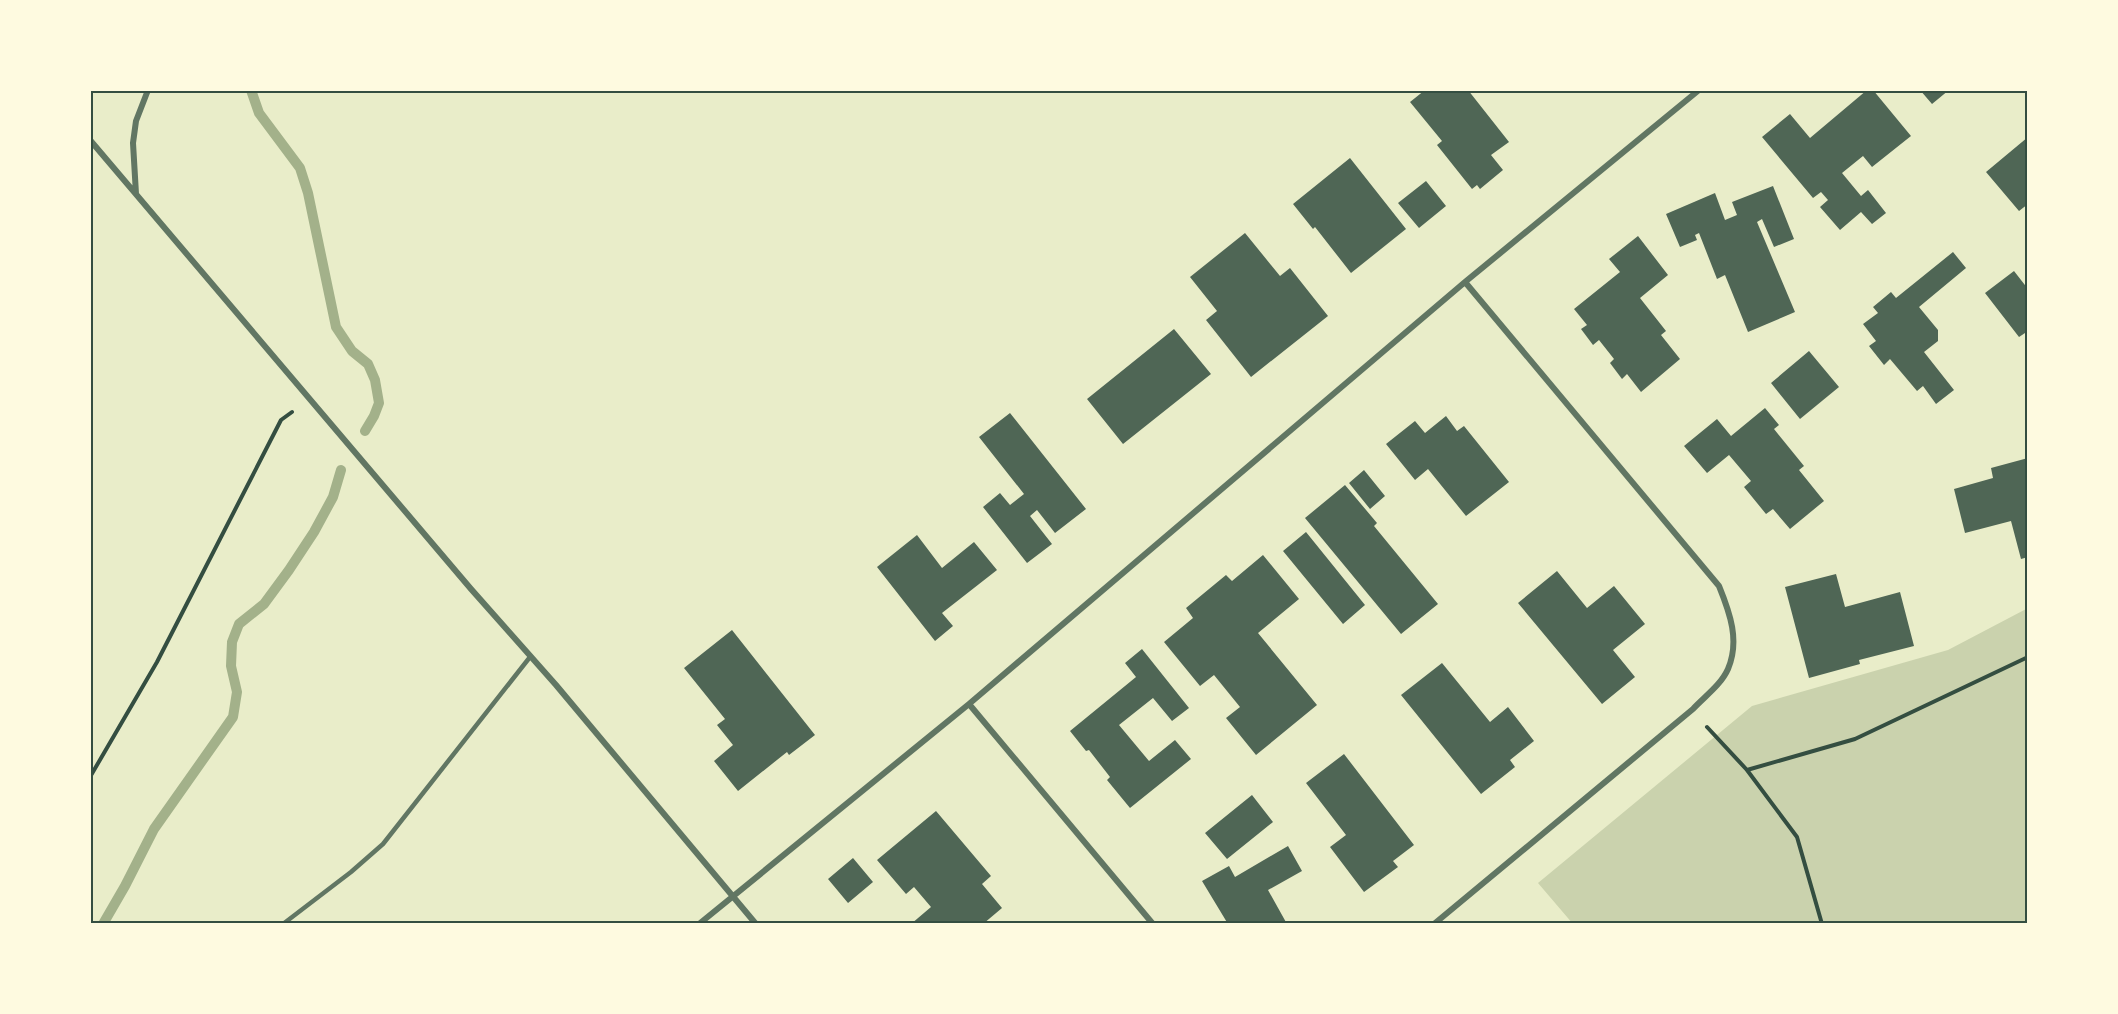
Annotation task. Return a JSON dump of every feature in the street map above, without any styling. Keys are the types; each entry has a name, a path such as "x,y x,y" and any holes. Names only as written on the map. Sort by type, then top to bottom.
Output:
{"street":[{"path":"136,194 133,142 136,121 148,90"},
{"path":"699,924 969,704 1465,282 1699,90"},
{"path":"90,140 556,685 756,924"},
{"path":"1434,924 1693,709 1727,670 1734,644 1730,614 1719,586 1465,282"},
{"path":"969,704 1153,924"}],"lane":[{"path":"283,924 351,872 383,844 530,657"}],"path":[{"path":"90,777 157,662 281,420 309,398"},
{"path":"1747,770 1854,739 2028,657"},
{"path":"1716,738 1747,770 1797,837 1822,924"}],"green space":[{"path":"2028,608 2028,924 1573,924 1538,883 1752,706 1948,650"}],"building":[{"path":"1425,90 1468,90 1509,142 1491,155 1503,170 1480,189 1477,185 1472,189 1437,145 1442,141 1410,102"},
{"path":"1867,90 1873,90 1911,136 1872,167 1863,156 1842,173 1861,196 1868,190 1886,213 1872,224 1861,212 1840,230 1820,207 1828,200 1821,192 1813,198 1762,137 1790,114 1810,138"},
{"path":"1920,90 1949,90 1932,104"},
{"path":"2028,137 2028,204 2019,211 1986,172"},
{"path":"1350,158 1406,229 1351,273 1315,227 1313,229 1293,204"},
{"path":"1426,181 1446,206 1419,228 1398,203"},
{"path":"1773,186 1794,239 1774,247 1762,219 1757,222 1795,312 1748,332 1725,275 1717,279 1699,233 1695,235 1697,240 1680,247 1666,214 1715,193 1725,220 1737,215 1732,202"},
{"path":"1245,233 1280,276 1290,268 1328,316 1251,377 1206,320 1217,311 1190,277"},
{"path":"1638,236 1668,275 1640,298 1666,331 1661,335 1680,359 1641,392 1627,374 1622,379 1610,363 1614,359 1599,340 1593,345 1581,329 1587,325 1574,309 1620,272 1609,259"},
{"path":"1953,252 1966,268 1919,307 1938,330 1938,341 1924,352 1954,390 1936,404 1923,386 1917,391 1890,359 1884,365 1869,346 1876,341 1863,324 1878,313 1873,307 1891,292 1896,298"},
{"path":"2014,271 2028,289 2028,331 2019,337 1985,293"},
{"path":"1174,329 1211,374 1123,444 1087,399"},
{"path":"1809,351 1839,387 1800,419 1771,383"},
{"path":"1765,408 1779,425 1774,429 1804,466 1799,470 1824,501 1790,529 1773,509 1766,514 1744,487 1751,481 1729,455 1707,473 1684,446 1717,419 1731,436"},
{"path":"1010,413 1086,509 1055,533 1037,510 1030,516 1052,544 1027,563 983,507 1000,493 1010,505 1024,494 979,437"},
{"path":"1446,416 1457,431 1464,426 1509,482 1466,516 1428,469 1415,480 1386,444 1415,421 1425,433"},
{"path":"2028,458 2028,557 2021,559 2011,521 1965,533 1954,489 1993,478 1991,468"},
{"path":"1364,470 1385,496 1370,509 1349,483"},
{"path":"1345,485 1377,523 1374,526 1438,604 1401,634 1305,518"},
{"path":"1306,532 1365,605 1343,624 1283,551"},
{"path":"917,535 942,568 974,542 997,570 942,613 953,626 935,641 877,567"},
{"path":"1263,555 1299,599 1258,633 1317,705 1256,755 1226,718 1240,707 1214,675 1200,686 1164,642 1193,618 1186,608 1226,575 1232,581"},
{"path":"1557,571 1587,608 1614,586 1645,624 1613,650 1635,677 1602,704 1518,603"},
{"path":"1836,574 1845,607 1900,592 1914,646 1859,660 1860,664 1809,678 1785,587"},
{"path":"732,630 815,735 789,755 787,752 738,791 714,761 733,745 717,725 725,719 684,668"},
{"path":"1142,649 1189,708 1172,721 1153,698 1119,725 1149,761 1175,740 1191,759 1130,808 1107,780 1110,777 1089,750 1086,751 1070,731 1136,677 1125,663"},
{"path":"1442,663 1490,722 1508,707 1534,741 1510,760 1515,767 1481,794 1401,695"},
{"path":"1344,754 1414,845 1393,861 1398,867 1364,892 1330,847 1346,835 1306,783"},
{"path":"1252,795 1273,822 1227,859 1205,833"},
{"path":"936,811 991,876 982,884 1002,908 983,924 911,924 931,907 914,887 906,894 877,860"},
{"path":"1288,846 1302,871 1268,890 1287,924 1228,924 1202,881 1229,866 1235,877"},
{"path":"853,858 873,882 848,903 828,879"}],"waterway":[{"path":"251,90 259,113 300,168 308,193 336,327 352,351 368,364 375,380 379,403 365,431"},
{"path":"103,924 154,829 233,717 237,692 231,666 232,642 239,624 264,604 289,570 333,497 341,470"}]}
